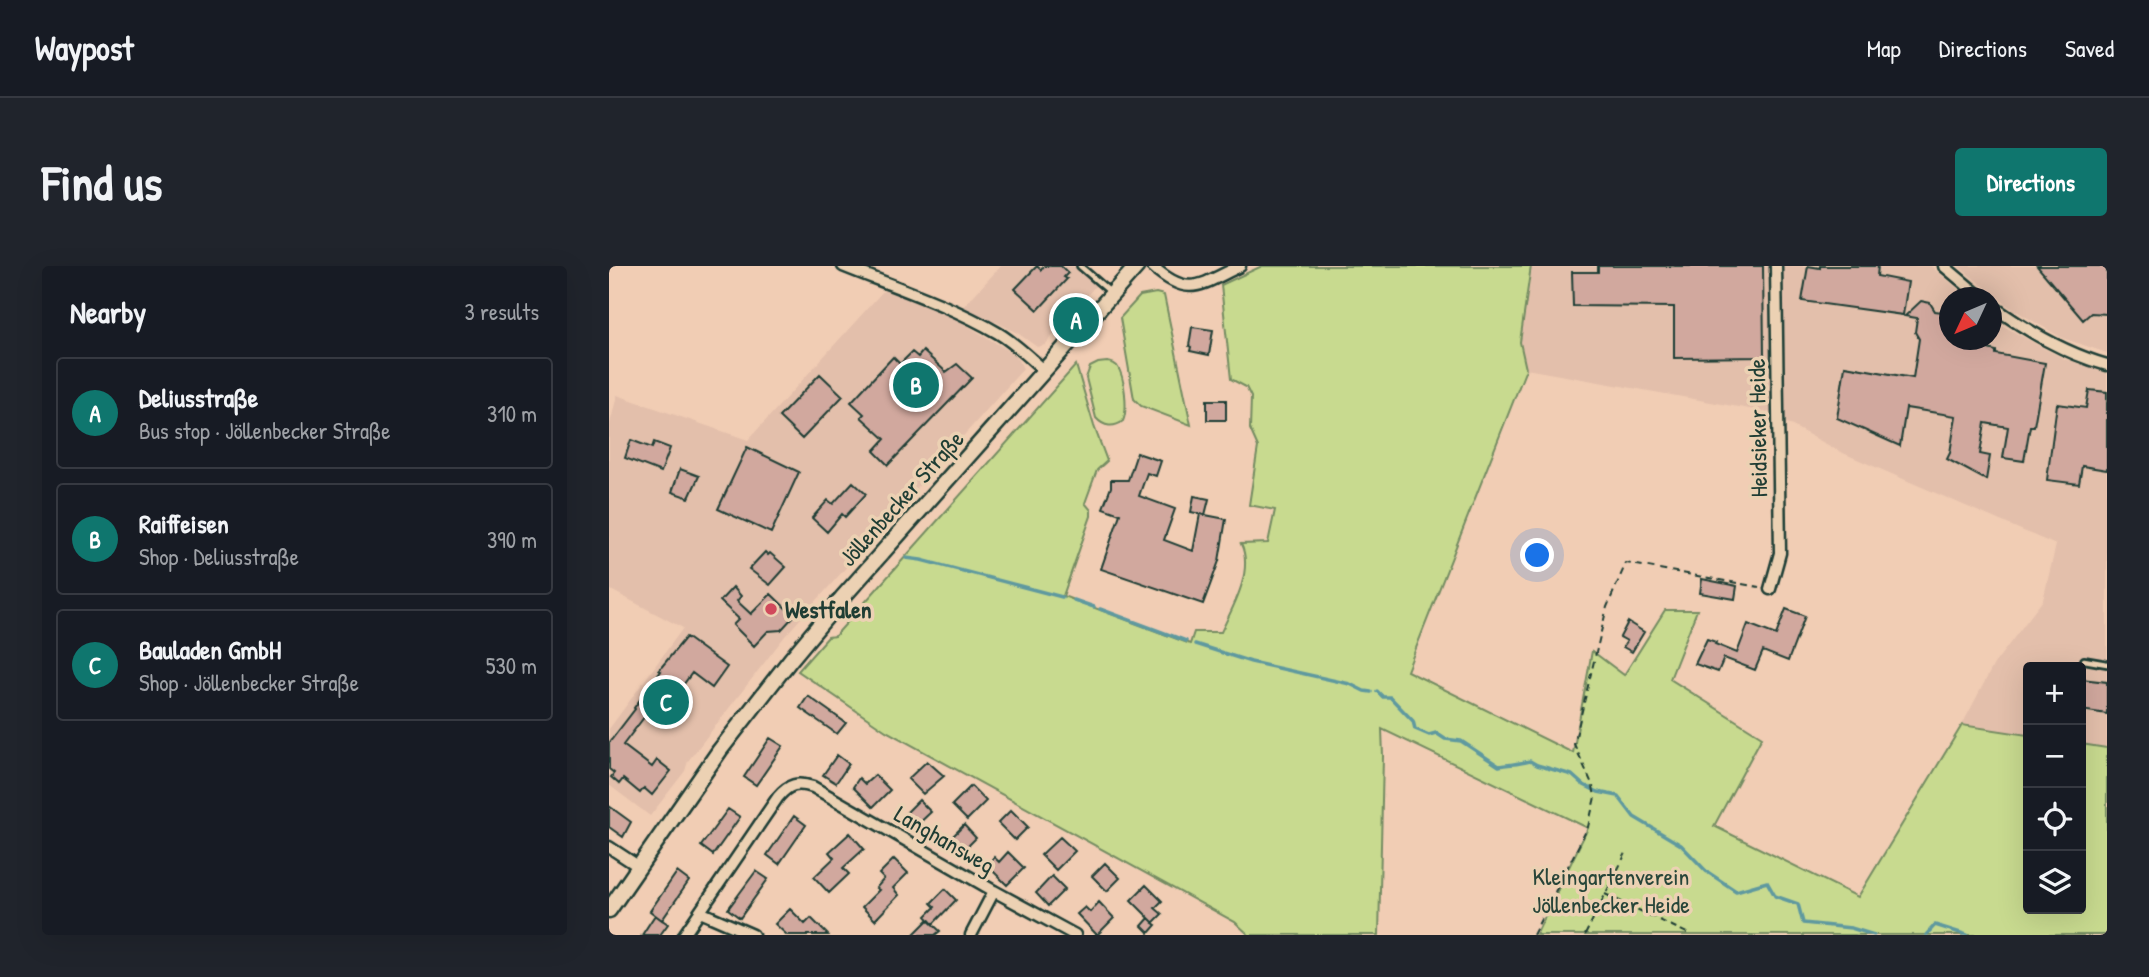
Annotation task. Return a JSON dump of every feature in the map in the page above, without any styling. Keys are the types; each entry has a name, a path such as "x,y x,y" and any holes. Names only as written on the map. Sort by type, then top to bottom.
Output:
{"main road":[{"name":"Jöllenbecker Straße","path":"609,910 720,750 791,659 1137,266"}],"street":[{"path":"843,266 950,309 989,329 1008,340 1045,370"},
{"path":"1152,266 1165,278 1185,287 1204,283 1240,266"},
{"name":"Heidsieker Heide","path":"1770,589 1780,553 1776,266"},
{"path":"1944,266 1969,287"},
{"path":"2002,312 2060,348 2107,365"},
{"name":"Langhansweg","path":"700,912 778,797 786,788 794,784 804,784 1075,935"},
{"path":"609,847 638,866"},
{"path":"971,935 994,891"},
{"path":"684,935 700,912 753,935"}],"lane":[{"path":"1080,266 1113,294"},
{"path":"2084,660 2107,664"}],"path":[{"path":"1533,935 1588,827 1595,797 1593,786 1574,744 1607,607 1626,563 1770,589"},
{"path":"1585,935 1626,853"},
{"path":"1605,894 1691,935"}],"shaded area":[{"path":"1001,266 1075,266 1096,285 1045,345 1037,347 996,322 962,308"},
{"path":"1531,266 1931,266 1955,287 1939,287 1939,350 2002,350 2002,325 2065,359 2107,373 2107,748 2086,745 2086,662 2023,662 2023,734 1962,725 1994,664 2043,600 2056,545 1843,453 1772,413 1526,369 1520,342"},
{"path":"1958,266 2107,266 2107,353 2062,338 2011,308 2002,301 2002,287 1984,287"},
{"path":"885,289 953,317 1006,349 1019,360 1023,369 785,636 688,761 685,771 650,816 609,785 609,729 683,628 609,589 609,428 617,395 748,440"}],"green space":[{"name":"Kleingartenverein Jöllenbecker Heide","path":"1262,266 1531,266 1520,342 1526,369 1407,671 1573,753 1592,651 1624,675 1665,610 1697,610 1670,679 1762,737 1714,826 1858,897 1962,725 2023,734 2023,914 2086,914 2086,745 2107,748 2107,935 1536,935 1588,828 1382,729 1379,935 1249,935 1235,922 886,731 798,671 828,637 835,636 1076,365 1107,461 1097,470 1085,503 1091,510 1091,516 1063,596 1190,644 1194,632 1221,632 1244,577 1241,544 1268,543 1275,510 1249,505 1258,447 1250,429 1251,397 1246,387 1231,379 1221,285"},
{"path":"1156,293 1164,295 1191,425 1141,406 1134,399 1120,318 1140,296"},
{"path":"1107,362 1117,366 1120,371 1125,393 1123,421 1113,426 1096,418 1086,378 1090,367"}],"building":[{"path":"1037,266 1041,270 1044,266 1061,266 1068,273 1064,277 1067,279 1038,310 1015,289"},
{"path":"1598,266 1763,266 1764,357 1674,358 1674,307 1573,306 1572,272 1598,272"},
{"path":"1808,266 1878,266 1877,276 1908,282 1903,315 1802,301"},
{"path":"2037,266 2107,266 2107,314 2091,313 2083,320"},
{"path":"1921,301 1930,303 1935,311 1939,312 1939,350 1992,350 1996,351 1996,354 2045,363 2034,426 2030,426 2024,461 2003,458 2008,427 1985,423 1980,454 1990,456 1986,480 1947,459 1956,416 1906,408 1900,446 1837,418 1845,366 1913,378 1919,339 1915,332 1917,318 1905,316"},
{"path":"1192,327 1213,330 1209,355 1190,351"},
{"path":"923,351 946,372 957,364 972,378 888,465 874,451 885,439 861,417 864,414 851,402 893,357 900,364 912,352 918,357"},
{"path":"820,374 843,396 802,439 779,417"},
{"path":"2089,390 2107,392 2107,470 2082,466 2079,484 2047,480 2057,404 2086,408"},
{"path":"1207,400 1226,400 1226,420 1207,420"},
{"path":"631,440 652,448 654,442 670,448 661,472 625,458"},
{"path":"747,447 799,472 771,533 718,509"},
{"path":"1137,453 1161,461 1156,476 1147,473 1139,496 1175,509 1164,540 1193,551 1200,514 1226,519 1219,561 1203,604 1101,569 1120,514 1103,508 1111,480 1128,480"},
{"path":"680,469 699,476 689,498 672,492"},
{"path":"853,482 866,494 845,517 842,514 827,532 812,518 828,500 833,504"},
{"path":"1194,496 1209,499 1205,515 1191,512"},
{"path":"765,552 786,567 770,585 749,569"},
{"path":"1702,579 1737,586 1735,599 1700,593"},
{"path":"733,587 741,596 737,601 751,614 771,594 794,616 781,630 768,631 754,646 733,625 739,619 720,601"},
{"path":"1786,609 1805,616 1788,661 1763,651 1755,670 1724,658 1718,672 1695,664 1707,639 1737,653 1748,624 1776,635"},
{"path":"1628,622 1644,632 1632,652 1623,647 1627,641 1620,637"},
{"path":"686,637 727,667 712,688 692,673 655,723 645,716 623,745 652,767 657,760 671,771 652,795 644,788 640,793 623,779 619,784 611,777 614,773 609,769 609,743 635,709 661,671 659,670"},
{"path":"2086,680 2107,682 2107,714 2086,711"},
{"path":"808,696 846,723 837,734 800,708"},
{"path":"770,738 783,746 756,785 744,777"},
{"path":"837,755 849,764 836,783 823,775"},
{"path":"927,761 944,776 923,794 908,779"},
{"path":"875,775 890,790 873,807 853,787 859,778 865,784"},
{"path":"971,786 986,801 967,820 952,805"},
{"path":"919,800 931,812 914,828 903,816"},
{"path":"609,806 631,822 623,837 609,827"},
{"path":"728,809 740,817 713,855 701,846"},
{"path":"1011,810 1028,827 1015,840 998,823"},
{"path":"794,816 806,825 779,864 767,855"},
{"path":"964,825 976,838 960,854 947,842"},
{"path":"850,833 864,849 843,868 849,874 829,893 814,877 834,858 829,852"},
{"path":"1060,837 1075,851 1056,870 1041,855"},
{"path":"1008,852 1024,868 1007,885 987,865 994,857 999,862"},
{"path":"894,859 908,873 893,888 899,895 875,920 862,907 879,890 876,888 884,879 879,874"},
{"path":"1105,863 1120,878 1107,891 1092,876"},
{"path":"756,871 768,879 740,918 728,909"},
{"path":"677,872 689,881 662,920 650,911"},
{"path":"1052,876 1065,889 1048,906 1036,893"},
{"path":"1146,885 1162,901 1155,908 1162,914 1153,923 1156,925 1149,933 1142,926 1149,918 1131,900"},
{"path":"945,889 956,900 933,924 926,916 935,907 931,903"},
{"path":"1099,902 1114,918 1097,935 1077,914 1085,907 1090,912"},
{"path":"790,909 805,924 811,918 828,935 787,935 775,924"},
{"path":"655,915 668,924 660,935 642,935"},
{"path":"928,920 940,931 935,935 913,935"}],"waterway":[{"path":"906,558 1062,597"},
{"path":"1074,600 1094,607"},
{"path":"1100,609 1186,641"},
{"path":"1195,644 1251,662 1350,684 1371,692"},
{"path":"1377,691 1383,697 1390,697 1413,721 1415,729 1429,735 1436,733 1445,739 1461,741 1499,766 1530,761 1572,775 1598,792 1618,796 1634,817 1681,845 1706,871 1736,891 1767,882 1775,896 1798,904 1803,923 1851,928 1874,935"},
{"path":"1926,935 1935,925 1967,935"}],"place":[{"name":"Deliusstraße","path":"1076,320"},
{"name":"Raiffeisen","path":"916,385"},
{"name":"Westfalen","path":"771,609"},
{"name":"Bauladen GmbH","path":"666,702"}]}
